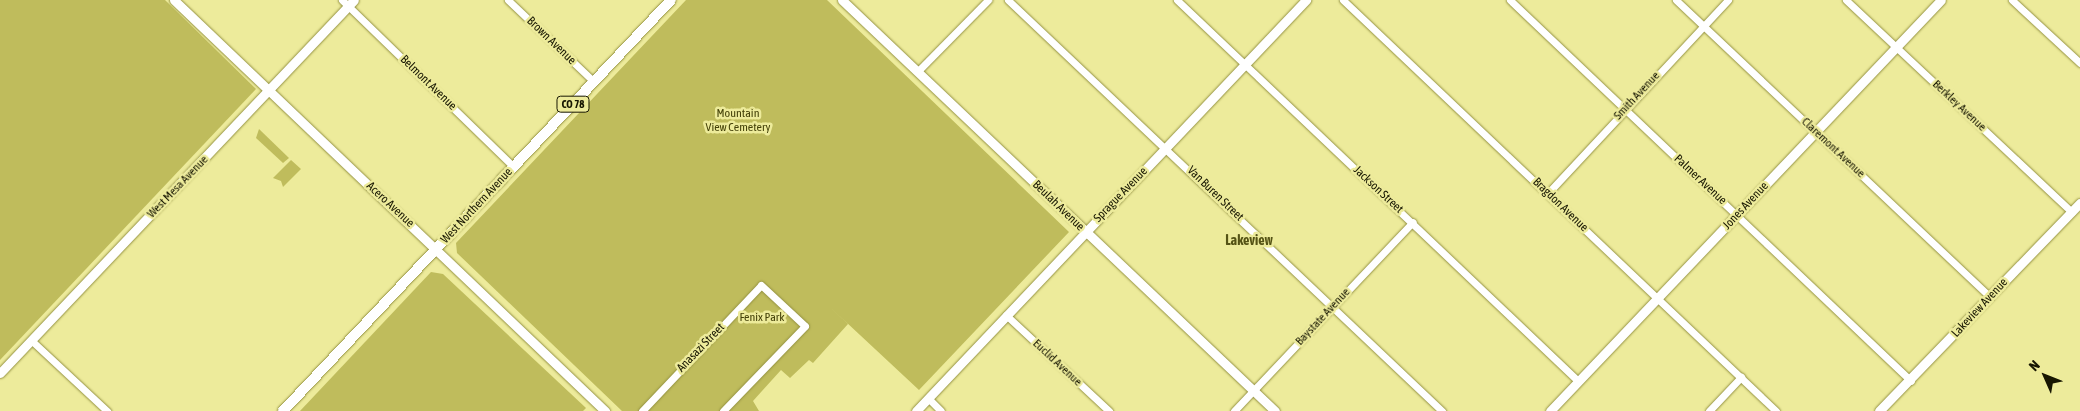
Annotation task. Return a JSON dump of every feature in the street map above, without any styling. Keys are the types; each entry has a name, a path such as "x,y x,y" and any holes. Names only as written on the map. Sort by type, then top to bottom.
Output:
{"main road":[{"name":"West Northern Avenue","path":"282,411 671,0"}],"street":[{"name":"Acero Avenue","path":"174,0 270,89 605,411"},
{"name":"Brown Avenue","path":"508,0 594,82"},
{"name":"Beulah Avenue","path":"842,0 1274,411"},
{"path":"918,71 988,0"},
{"name":"Van Buren Street","path":"1008,0 1442,411"},
{"name":"Jackson Street","path":"1177,0 1413,222 1578,381"},
{"name":"Sprague Avenue","path":"916,411 1306,0"},
{"name":"Bragdon Avenue","path":"1343,0 1776,411"},
{"name":"Claremont Avenue","path":"1676,0 1990,297"},
{"name":"Smith Avenue","path":"1548,193 1728,0"},
{"name":"Berkley Avenue","path":"1846,0 2072,212"},
{"name":"Jones Avenue","path":"1550,411 1941,0"},
{"path":"2012,0 2080,63"},
{"name":"Palmer Avenue","path":"1515,1 1624,110 1738,215 1911,381"},
{"name":"West Mesa Avenue","path":"0,373 270,89 349,2"},
{"name":"Belmont Avenue","path":"349,2 514,166"},
{"name":"Lakeview Avenue","path":"1879,411 1911,381 2080,203"},
{"name":"Baystate Avenue","path":"1234,411 1413,222"},
{"name":"Anasazi Street","path":"642,411 760,285 799,317 805,326 723,411"},
{"name":"Euclid Avenue","path":"1006,316 1108,411"},
{"path":"32,341 107,411"},
{"path":"1709,411 1741,377"},
{"path":"928,398 941,411"}],"green space":[{"path":"0,0 165,0 256,89 0,360"},
{"name":"Mountain View Cemetery","path":"686,0 827,0 1069,232 919,390 831,308 848,324 813,363 809,360 790,378 781,370 753,401 759,411 622,411 457,253 456,243"},
{"path":"259,129 289,158 283,163 256,138"},
{"path":"291,160 301,169 283,187 281,181 273,178"},
{"path":"431,272 443,274 586,408 583,411 300,411"}],"district":[{"name":"Lakeview","path":"1249,240"}],"park label":[{"name":"Fenix Park","path":"762,318"}]}
